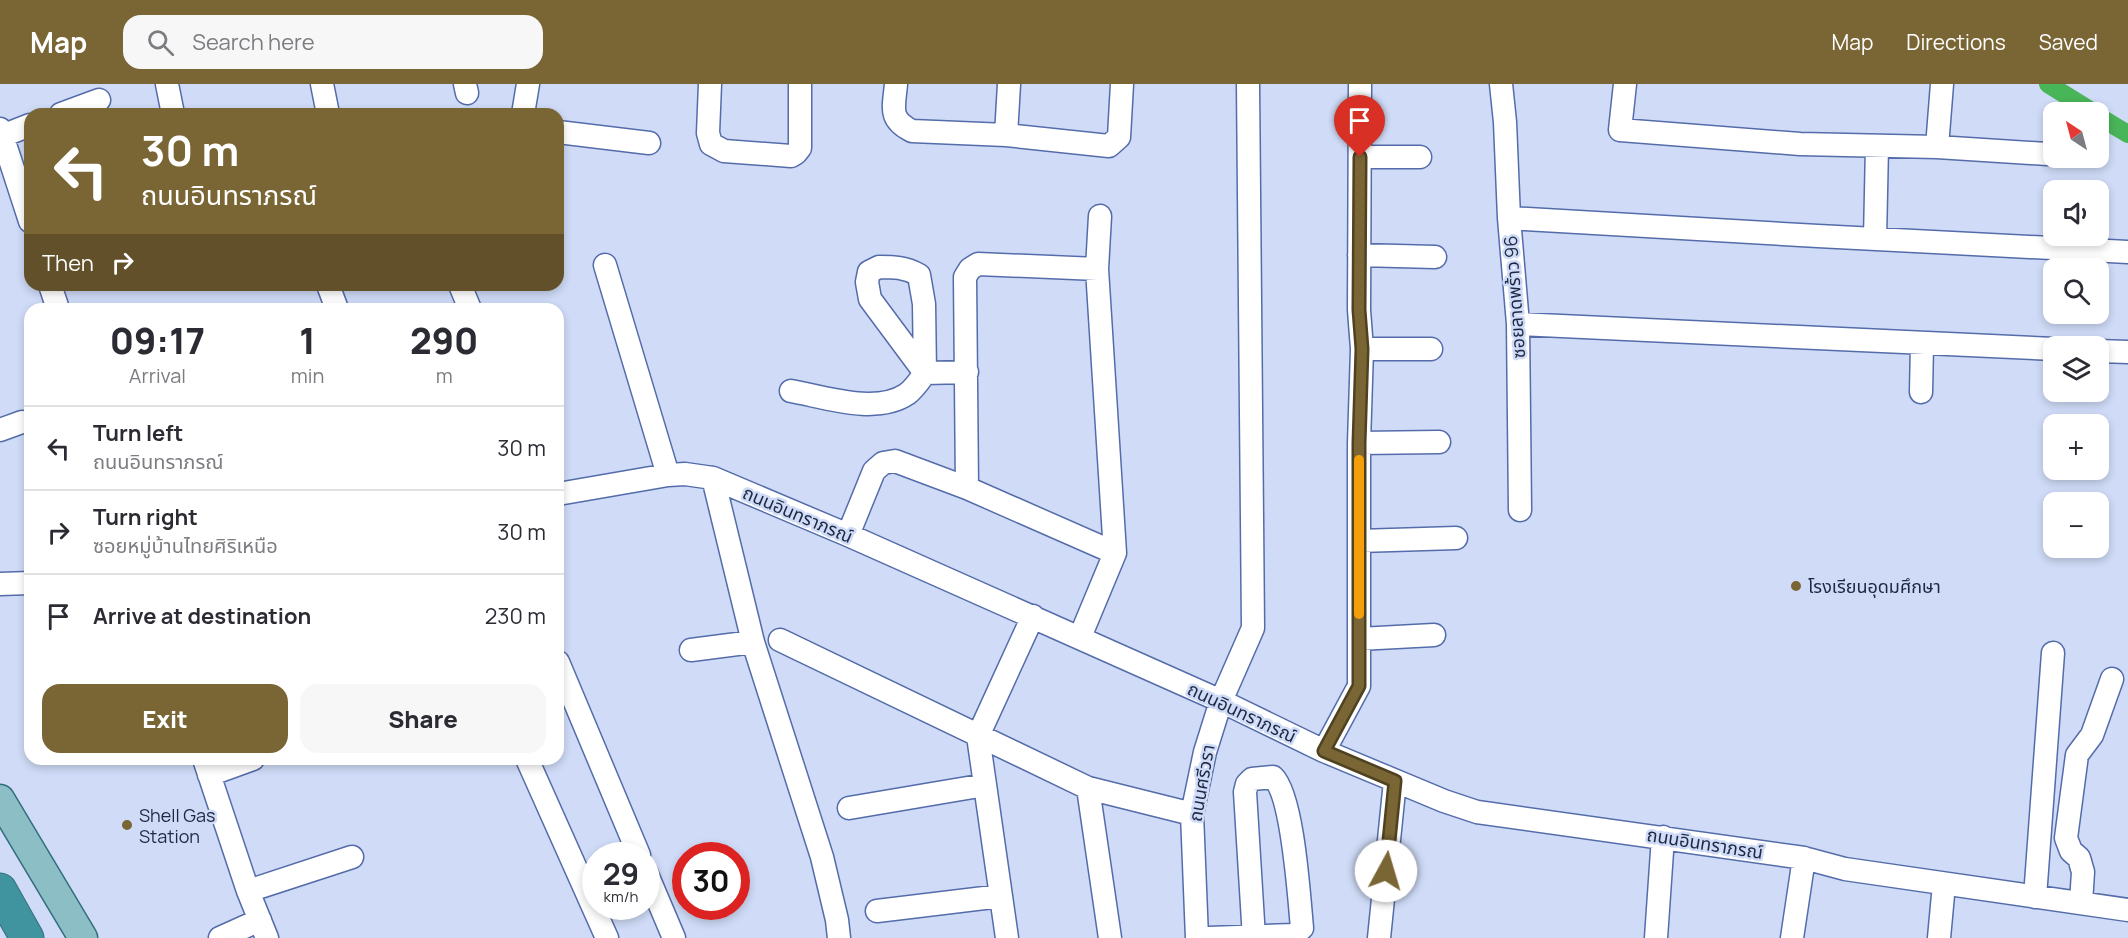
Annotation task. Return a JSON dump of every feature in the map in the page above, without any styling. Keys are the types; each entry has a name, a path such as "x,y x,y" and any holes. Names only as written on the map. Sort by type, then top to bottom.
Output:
{"highway":[{"path":"0,890 27,938"}],"main road":[{"path":"0,799 83,938"},
{"path":"0,843 14,845 38,863"}],"street":[{"path":"167,84 172,108"},
{"path":"322,84 327,108"},
{"path":"525,108 528,84"},
{"path":"710,84 708,133 711,144 724,151 790,156 800,148 800,84"},
{"path":"896,84 894,116 900,125 912,131 1006,135 1108,146 1119,137 1122,84"},
{"path":"1006,135 1009,84"},
{"name":"ถนนศรีวรา","path":"1197,938 1192,814 1205,752 1221,701 1253,628 1248,84"},
{"path":"1324,751 1359,686 1359,443 1362,349 1359,310 1360,84"},
{"name":"ซอยลาดพร้าว 96","path":"1502,84 1509,218 1518,324 1520,510"},
{"path":"1625,84 1620,130 1800,144 1937,147 2043,154"},
{"path":"1937,147 1942,84"},
{"path":"77,108 99,100"},
{"path":"24,127 1,133 24,203"},
{"path":"564,133 650,143"},
{"path":"1875,239 1877,146"},
{"path":"1360,157 1420,158"},
{"path":"1080,637 1115,553 1097,269 1100,216"},
{"path":"1509,218 2128,252"},
{"path":"1359,255 1435,256"},
{"path":"967,488 965,276 978,264 1097,269"},
{"path":"605,265 668,475"},
{"path":"1518,324 1922,345 2043,349"},
{"path":"1921,392 1922,345"},
{"path":"1362,349 1431,349"},
{"path":"2109,351 2128,352"},
{"path":"791,391 868,405 879,404 908,394 925,373 967,372"},
{"path":"0,430 22,422"},
{"path":"1359,443 1439,442"},
{"path":"848,535 874,471 883,463 895,460 967,488 1115,553"},
{"name":"ถนนอินทราภรณ์","path":"564,493 668,475 685,474 713,478 1033,616 1221,701 1324,751 1444,801 1478,812 1804,858 1845,869 2128,910"},
{"path":"713,478 753,642 822,857 839,938"},
{"path":"1359,541 1456,538"},
{"path":"0,584 24,583"},
{"path":"1007,938 978,736 1033,616"},
{"path":"1359,639 1434,635"},
{"path":"780,640 1088,788 1192,814"},
{"path":"691,650 753,642"},
{"path":"2035,897 2053,653"},
{"path":"564,676 634,842"},
{"path":"2081,903 2083,872 2079,858 2071,851 2066,838 2077,755 2092,735 2112,679"},
{"path":"530,765 607,938"},
{"path":"207,767 263,929 220,938"},
{"path":"1209,938 1254,938 1294,935 1302,928 1287,812 1281,788 1273,777 1252,779 1247,784 1245,792 1254,938"},
{"path":"1379,938 1395,781"},
{"path":"849,808 985,785"},
{"path":"1088,788 1110,938"},
{"path":"1656,938 1663,837"},
{"path":"248,891 352,857"},
{"path":"1792,938 1804,858"},
{"path":"1939,938 1944,884"},
{"path":"878,911 1001,896"},
{"path":"660,905 674,938"}],"waterway":[{"path":"2048,84 2077,102"},
{"path":"2109,123 2128,134"}],"slow traffic":[{"path":"1359,460 1359,614"}],"place":[{"name":"โรงเรียนอุดมศึกษา","path":"1796,586"},
{"name":"Shell Gas Station","path":"127,825"}],"route":[{"path":"1360,157 1359,310 1362,349 1359,443 1359,686 1324,751 1395,781 1386,871"}]}
